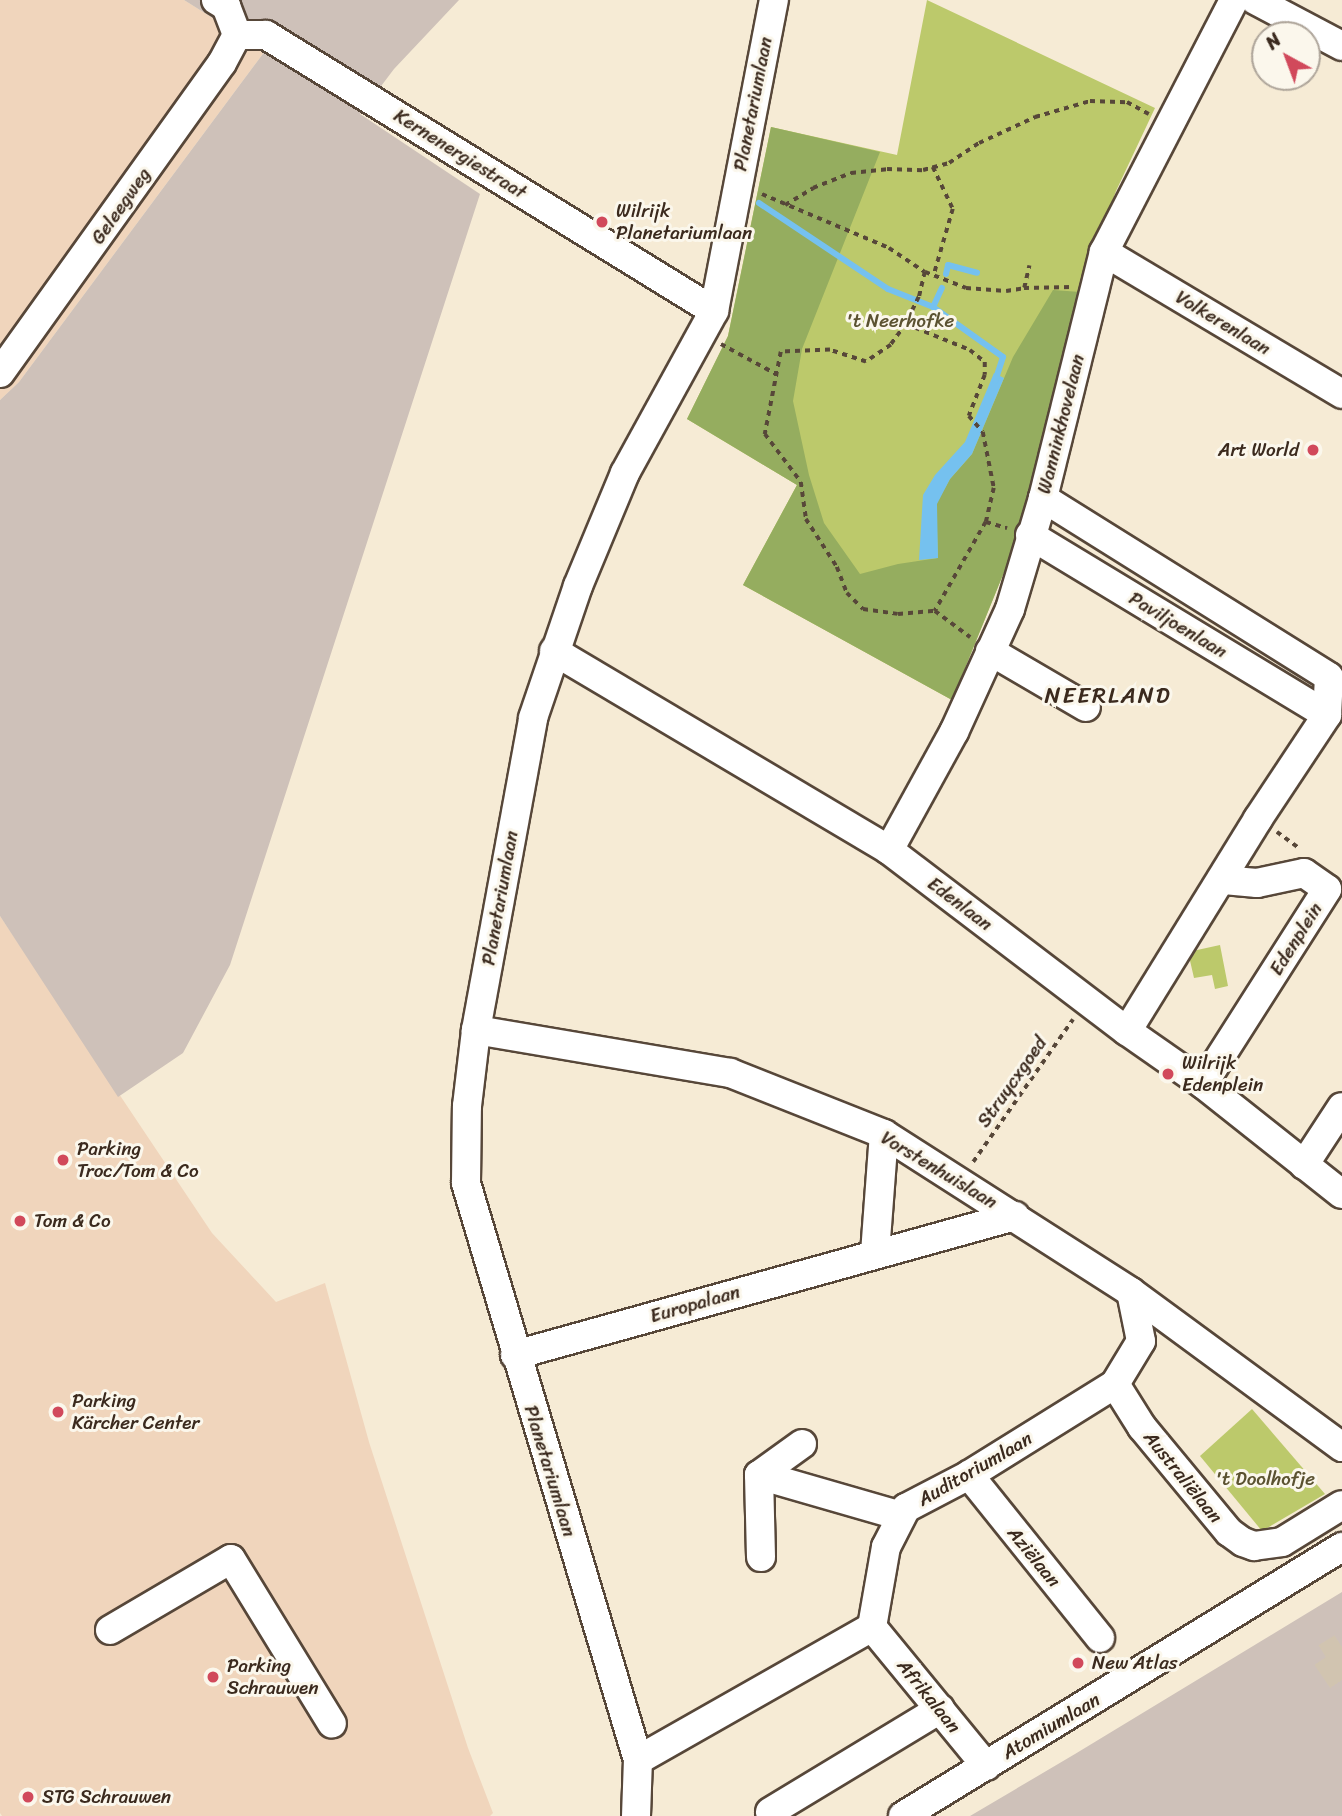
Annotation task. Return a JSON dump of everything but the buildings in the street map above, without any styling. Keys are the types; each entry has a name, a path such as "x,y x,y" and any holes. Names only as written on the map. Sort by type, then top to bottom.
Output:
{"street":[{"path":"216,0 226,6 237,35"},
{"name":"Planetariumlaan","path":"636,1816 638,1760 466,1184 467,1106 476,1030 533,719 554,651 625,473 707,322 774,0"},
{"name":"Wanninkhovelaan","path":"889,850 954,732 1010,609 1043,498 1104,252 1234,0"},
{"path":"1255,0 1342,46"},
{"name":"Kernenergiestraat","path":"237,35 266,35 707,322"},
{"name":"Geleegweg","path":"0,373 222,62 237,35"},
{"name":"Volkerenlaan","path":"1104,252 1342,394"},
{"name":"Paviljoenlaan","path":"1030,535 1327,715 1329,677 1043,498"},
{"name":"Edenlaan","path":"554,651 889,850 1127,1031 1203,1084 1342,1194"},
{"path":"990,651 1086,707"},
{"path":"1127,1031 1327,715"},
{"name":"Edenplein","path":"1203,1084 1327,889 1304,873 1257,883 1221,880"},
{"name":"Vorstenhuislaan","path":"476,1030 730,1073 884,1134 1131,1292 1342,1447"},
{"path":"1304,1165 1342,1107"},
{"path":"875,1253 884,1134"},
{"name":"Europalaan","path":"515,1355 1015,1216"},
{"name":"Auditoriumlaan","path":"872,1627 886,1547 906,1508 969,1475 1115,1384 1140,1341 1131,1292"},
{"name":"Australiëlaan","path":"1115,1384 1150,1437 1229,1532 1243,1542 1254,1545 1282,1542 1342,1506"},
{"path":"759,1475 802,1444"},
{"path":"759,1475 901,1516"},
{"path":"759,1475 761,1557"},
{"name":"Aziëlaan","path":"969,1475 1100,1638"},
{"name":"Atomiumlaan","path":"903,1816 1342,1547"},
{"path":"110,1630 231,1559 332,1724"},
{"path":"638,1760 872,1627"},
{"name":"Afrikalaan","path":"872,1627 986,1766"},
{"path":"770,1812 940,1709"}],"path":[{"path":"785,205 813,188 851,173 933,167 949,163 979,143 1035,117 1090,101 1127,102 1170,124"},
{"path":"933,167 953,209 934,275"},
{"path":"737,183 889,248 925,272 966,288 1006,291 1062,286 1095,290"},
{"path":"1024,288 1029,266"},
{"path":"925,272 919,297 906,324 891,345 866,362 830,350 781,352 765,433 801,482 806,519 837,566 847,593 863,609 898,614 935,611 990,651"},
{"path":"707,322 776,374"},
{"path":"906,324 970,350 985,362 985,374 969,416 984,432 994,488 986,522 935,611"},
{"name":"Struycxgoed","path":"960,1181 1087,1000"}],"shaded area":[{"path":"0,0 184,0 265,51 19,382 0,400"},
{"path":"184,0 459,0 394,69 360,114 480,194 230,965 183,1053 118,1097 0,916 0,400 19,382 265,51"},
{"path":"0,916 212,1233 276,1302 325,1283 369,1442 468,1748 493,1813 490,1816 2,1816 0,1813"},
{"path":"1342,1592 1342,1816 970,1816 1075,1754"}],"green space":[{"name":"'t Neerhofke","path":"927,0 1155,108 1116,191 1076,302 1013,550 952,700 743,585 797,485 687,419 728,336 771,127 897,155"},
{"path":"771,127 880,152 802,349 793,401 809,475 824,523 860,574 898,564 938,558 936,504 950,479 972,454 1013,357 1053,290 1080,292 1013,550 952,700 743,585 797,485 687,419 728,336"},
{"path":"1220,945 1228,986 1215,989 1212,975 1194,978 1188,952"},
{"name":"'t Doolhofje","path":"1252,1409 1325,1494 1262,1531 1200,1456"}],"water":[{"path":"994,373 1004,378 972,454 950,479 937,504 938,558 919,560 923,495 935,475 965,442"}],"waterway":[{"path":"759,203 888,289 933,307 1003,357 995,381"},
{"path":"946,274 948,265 977,273"},
{"path":"933,307 942,288"}],"tunnel":[{"path":"1342,1647 1326,1657 1342,1681"}],"place":[{"name":"Wilrijk Planetariumlaan","path":"602,222"},
{"name":"Art World","path":"1313,450"},
{"name":"Wilrijk Edenplein","path":"1168,1074"},
{"name":"Parking Troc/Tom & Co","path":"63,1160"},
{"name":"Tom & Co","path":"20,1221"},
{"name":"Parking Kärcher Center","path":"58,1412"},
{"name":"New Atlas","path":"1078,1663"},
{"name":"Parking Schrauwen","path":"213,1677"},
{"name":"STG Schrauwen","path":"28,1797"}],"district":[{"name":"NEERLAND","path":"1108,696"}]}
